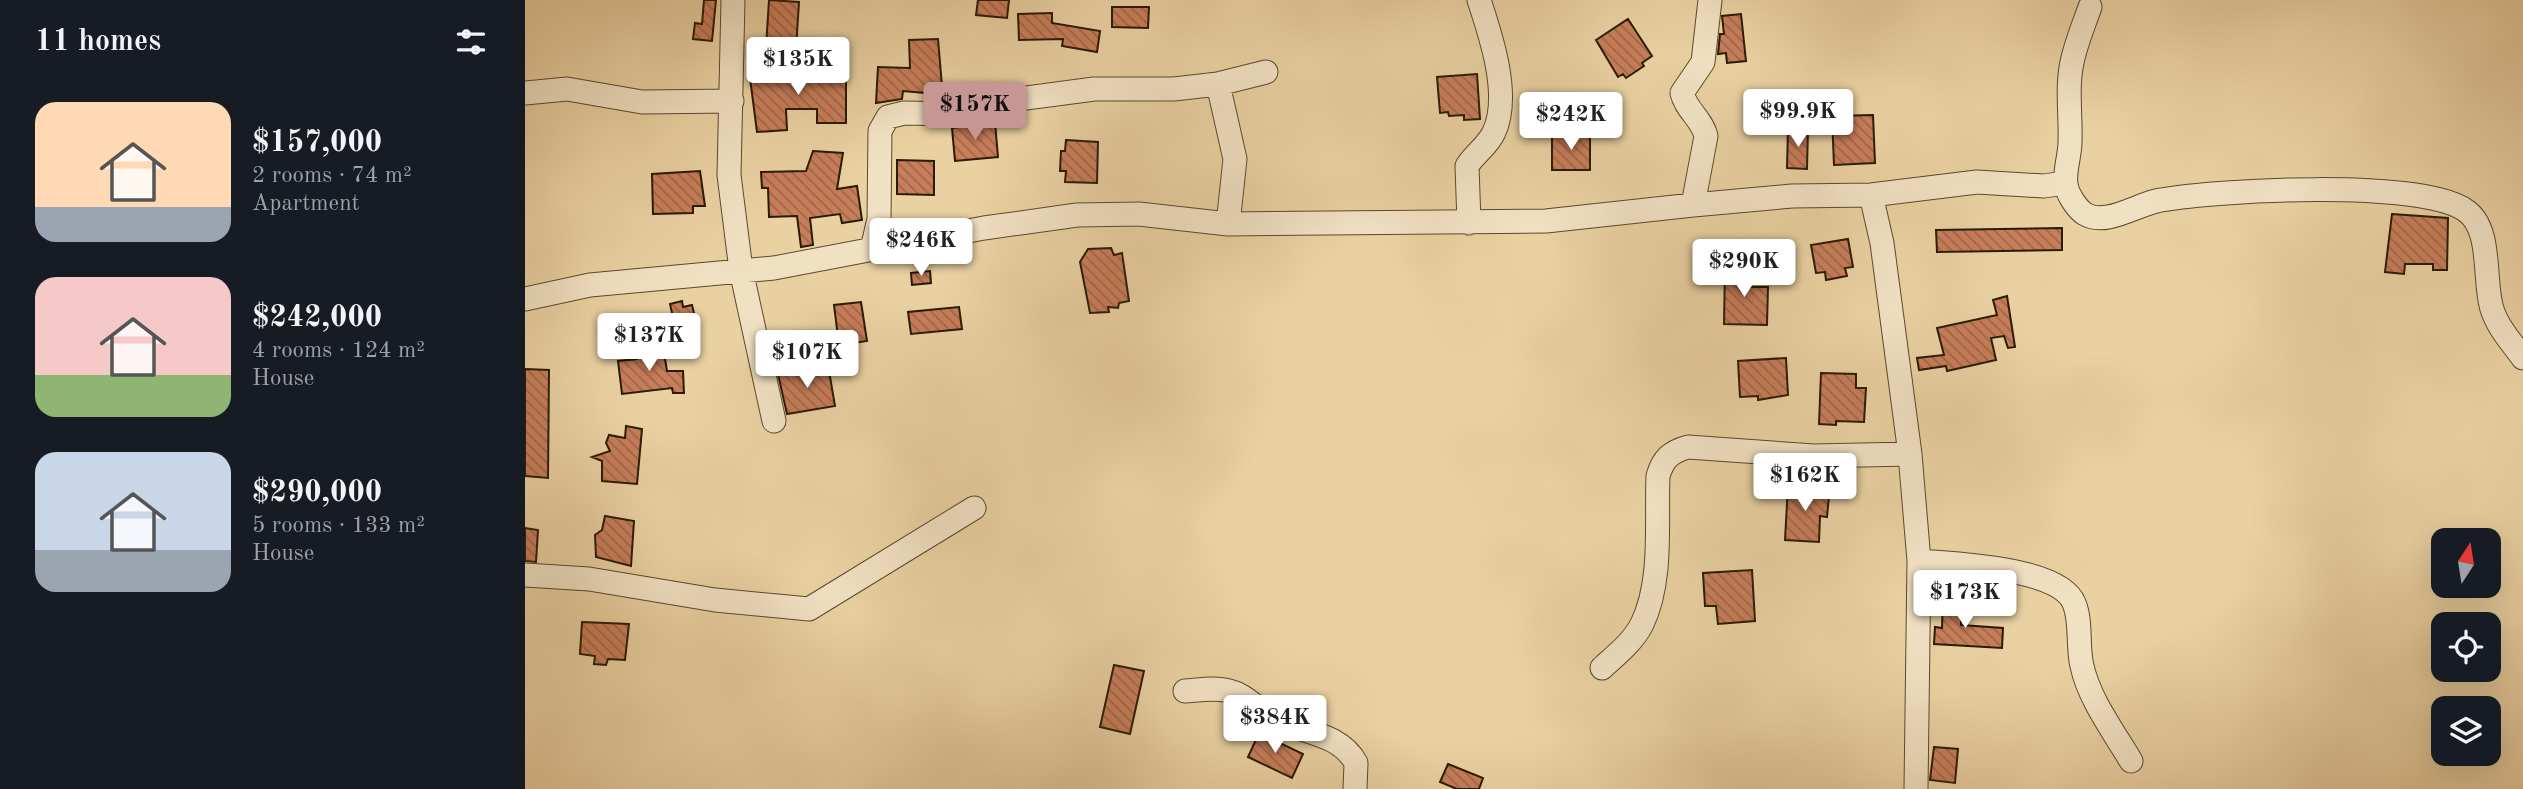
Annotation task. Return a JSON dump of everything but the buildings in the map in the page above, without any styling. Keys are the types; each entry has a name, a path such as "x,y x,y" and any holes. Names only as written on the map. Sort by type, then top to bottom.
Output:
{"street":[{"path":"733,0 729,174 741,270 774,421"},
{"path":"1469,223 1467,166 1485,147 1500,116 1496,57 1479,0"},
{"path":"1693,205 1706,136 1703,125 1684,101 1682,93 1703,62 1710,0"},
{"path":"2089,7 2070,78 2070,142 2065,183 2074,203 2084,214 2094,218 2107,218 2171,198 2297,191 2385,191 2449,203 2465,210 2477,222 2492,309 2498,324 2523,358"},
{"path":"873,249 880,212 880,131 888,117 904,113 960,114 1012,100 1094,89 1174,89 1218,84 1266,72"},
{"path":"1218,84 1235,159 1228,224"},
{"path":"525,93 567,89 642,102 732,101"},
{"path":"525,299 590,285 774,268 984,228 1077,215 1139,214 1228,224 1546,221 1792,197 1871,195 1977,182 2035,186 2065,183"},
{"path":"1871,195 1882,243 1910,454 1919,561 1916,789"},
{"path":"1602,668 1630,641 1642,624 1649,605 1655,569 1658,476 1662,463 1676,450 1688,447 1814,456 1910,454"},
{"path":"525,575 589,579 715,600 785,609 809,609 974,508"},
{"path":"1919,561 2019,573 2063,589 2075,606 2081,666 2087,682 2131,761"},
{"path":"1185,691 1225,690 1237,693 1268,716 1315,732 1340,745 1356,763 1355,789"}]}
